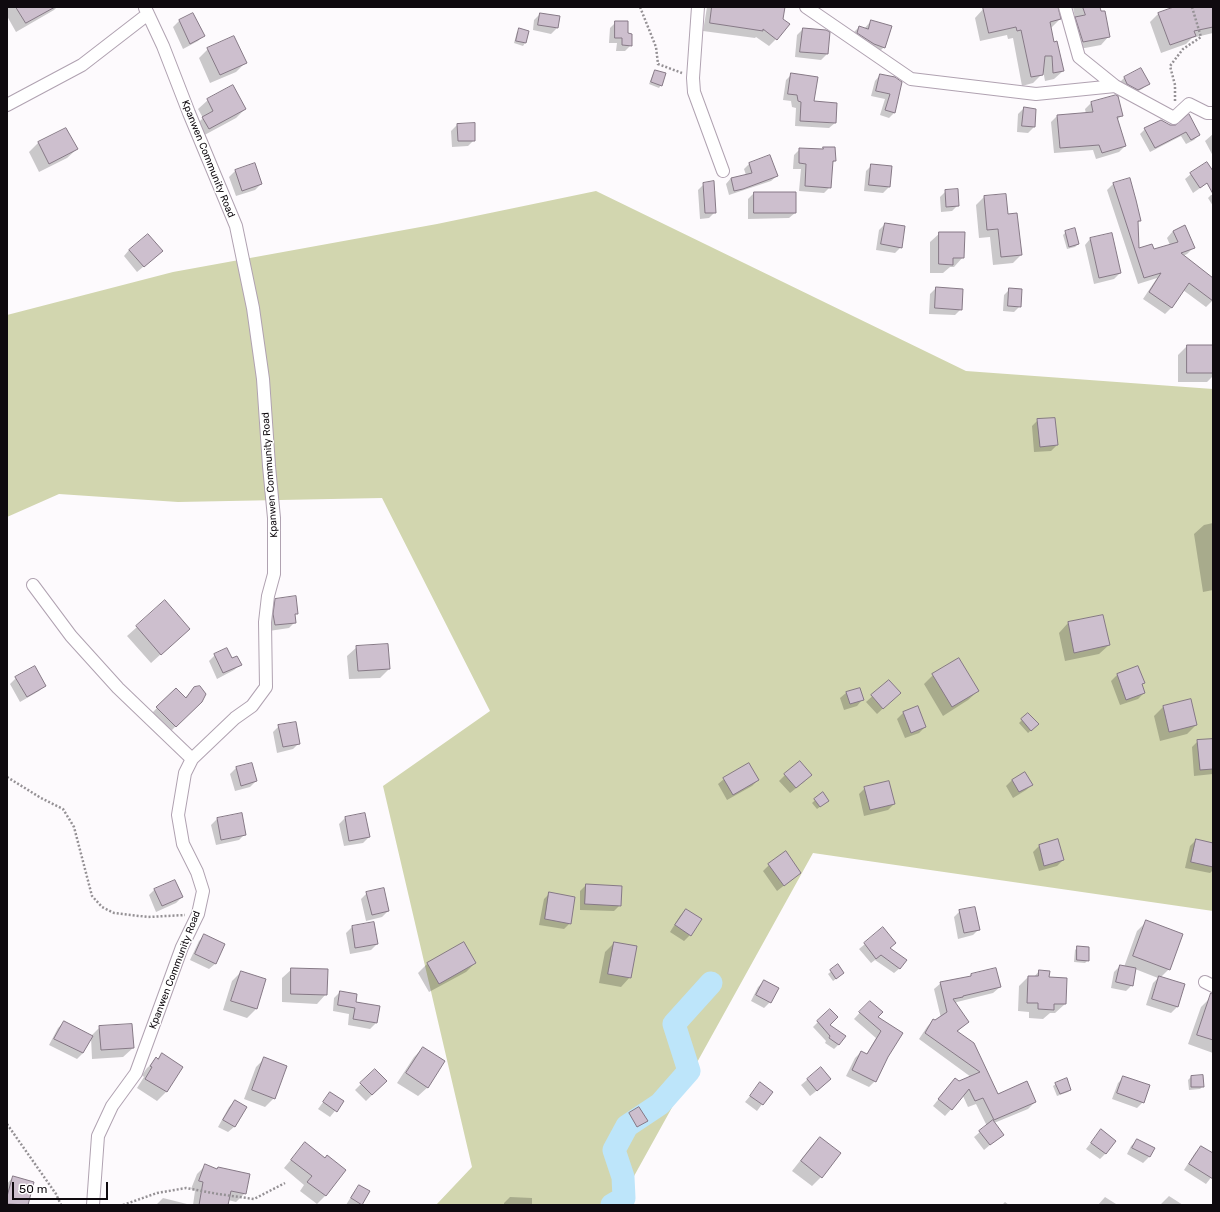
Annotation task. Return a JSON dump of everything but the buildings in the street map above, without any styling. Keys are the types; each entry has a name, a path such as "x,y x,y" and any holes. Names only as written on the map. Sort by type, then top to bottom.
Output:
{"street":[{"path":"698,7 693,78 694,92 723,171"},
{"path":"806,7 911,79 1036,94 1115,86"},
{"path":"1064,7 1079,57 1115,86 1174,118 1189,104 1207,113 1213,113"},
{"path":"7,105 82,65 146,10"},
{"name":"Kpanwen Community Road","path":"93,1205 98,1136 112,1106 136,1072 182,947 198,914 203,891 197,872 182,844 178,815 186,773 192,759 235,718 252,706 266,687 265,622 268,596 274,574 274,518 263,379 253,308 236,226 163,46 146,10"},
{"path":"33,585 71,636 118,688 192,759"}],"path":[{"path":"640,7 656,47 658,64 693,78"},
{"path":"1174,118 1175,84 1170,66 1184,49 1201,37 1192,7"},
{"path":"7,777 41,798 63,809 74,827 92,896 102,906 114,913 148,917 198,914"},
{"path":"7,1124 56,1194 61,1205"},
{"path":"123,1205 157,1193 186,1188 254,1199 285,1183"}],"green space":[{"path":"596,191 966,371 1213,389 1213,911 813,853 618,1205 436,1205 472,1167 383,786 490,711 382,498 178,502 59,494 7,517 7,315 173,272 437,224"}],"waterway":[{"path":"612,1205 624,1198 623,1177 614,1150 627,1126 660,1104 689,1071 674,1024 711,983"}]}
